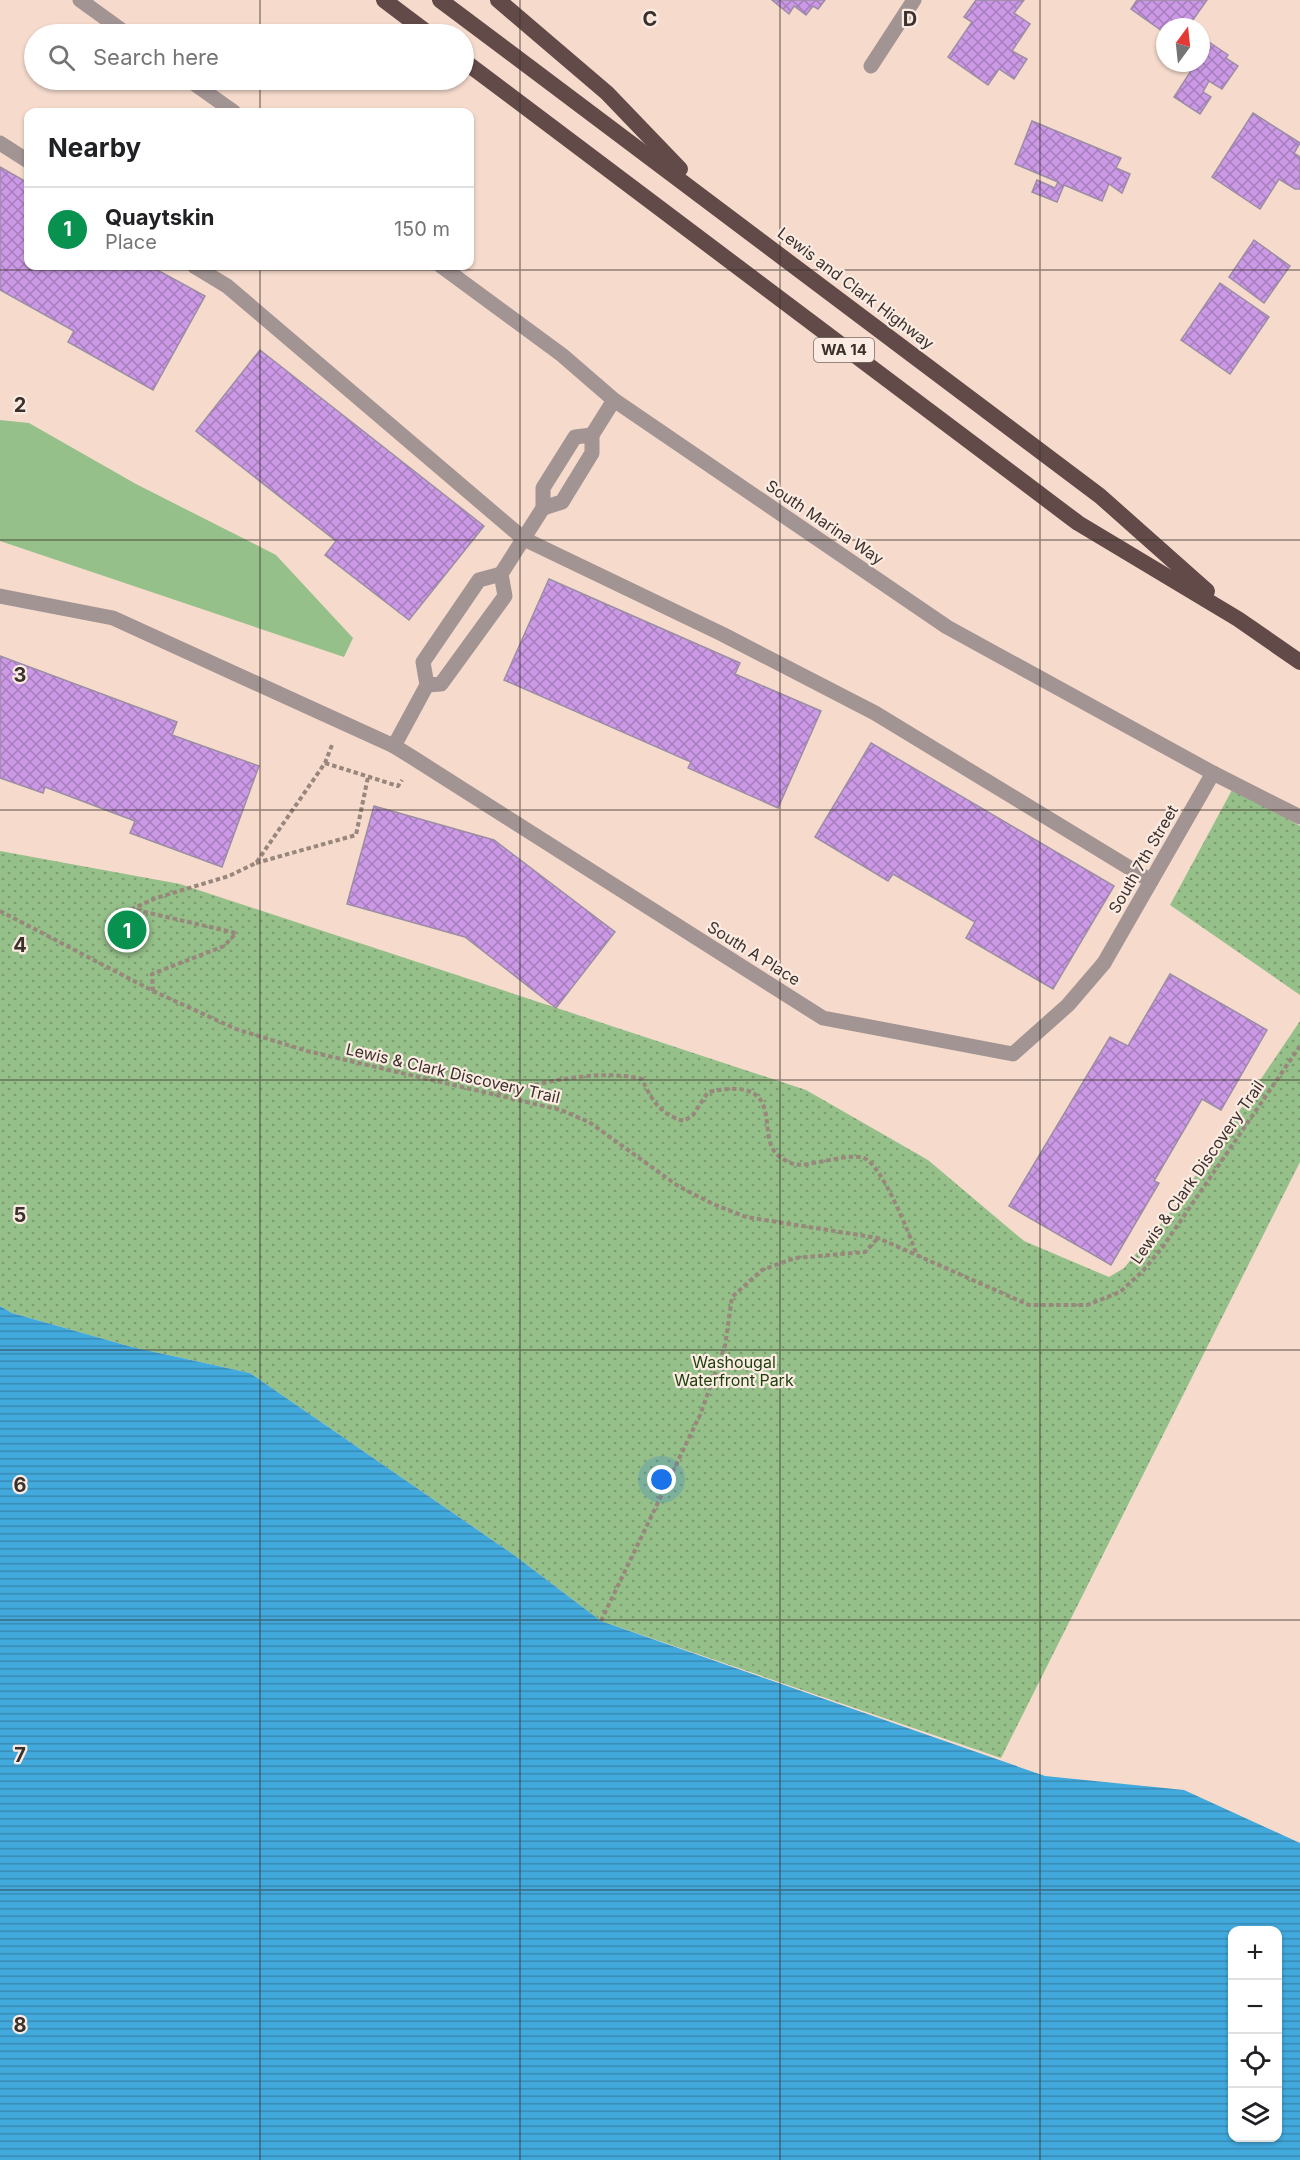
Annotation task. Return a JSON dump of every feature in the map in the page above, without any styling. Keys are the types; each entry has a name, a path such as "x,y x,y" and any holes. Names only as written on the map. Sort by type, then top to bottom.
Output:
{"highway":[{"path":"384,0 416,24"},
{"name":"Lewis and Clark Highway","path":"440,0 472,24"},
{"path":"498,0 607,93 712,202"},
{"name":"Lewis and Clark Highway","path":"474,25 1100,496 1238,619"},
{"name":"Lewis and Clark Highway","path":"474,69 879,376 1078,523 1238,619 1300,662"}],"street":[{"path":"80,0 113,24"},
{"path":"871,66 914,0"},
{"path":"203,90 228,108"},
{"path":"0,144 24,159"},
{"path":"201,270 227,286 524,539 722,634 875,713 1151,881"},
{"name":"South Marina Way","path":"446,270 562,355 615,400 947,627 1213,773 1300,817"},
{"path":"543,507 562,502 592,453 592,435 615,400"},
{"path":"394,746 427,685 423,662 479,580 501,574 543,507 543,488 575,437 592,435"},
{"path":"427,685 441,684 505,596 501,574"},
{"name":"South A Place","path":"0,596 113,618 394,746 823,1018 1013,1054 1068,1005 1104,963"},
{"name":"South 7th Street","path":"1104,963 1213,773"}],"path":[{"path":"256,863 325,763 341,722"},
{"path":"325,763 398,786 415,759"},
{"path":"153,991 152,974 224,946 236,933 132,909 156,898 229,876 256,863 356,835 368,777"},
{"name":"Lewis & Clark Discovery Trail","path":"0,911 153,991 236,1029 307,1051 561,1110 589,1122 678,1186 746,1217 878,1238 1029,1305 1088,1305 1120,1292 1143,1272 1162,1248 1300,1046"},
{"path":"495,1094 555,1081 621,1074 642,1079 649,1095 667,1116 684,1121 693,1115 708,1092 732,1087 751,1093 762,1102 767,1113 770,1145 779,1157 801,1167 862,1157 872,1162 903,1217 916,1254"},
{"path":"601,1621 700,1415 725,1346 732,1297 762,1270 795,1258 865,1252 878,1238"}],"green space":[{"path":"0,420 29,423 136,484 276,555 353,638 344,657 0,541"},
{"path":"1233,788 1300,826 1300,995 1170,905"},
{"name":"Washougal Waterfront Park","path":"0,851 180,884 806,1090 928,1160 1024,1241 1109,1277 1124,1268 1173,1209 1300,1021 1300,1162 1001,1758 601,1621 514,1555 250,1373 132,1347 12,1313 0,1306"}],"water":[{"path":"0,1306 12,1313 132,1347 250,1373 514,1555 601,1621 1045,1776 1184,1790 1300,1843 1300,2160 0,2160"}],"building":[{"path":"772,0 825,0 818,9 813,6 806,15 794,6 789,14"},
{"path":"976,0 1024,0 1014,13 1030,24 1012,51 1027,59 1014,79 999,69 988,85 948,57 972,22 964,17"},
{"path":"1137,0 1207,0 1194,18 1156,18 1156,27 1131,9"},
{"path":"1210,43 1228,55 1226,58 1238,66 1222,89 1209,81 1203,92 1211,97 1200,114 1174,97 1190,72 1210,72"},
{"path":"1253,113 1300,143 1294,153 1300,157 1300,189 1295,189 1279,179 1260,209 1212,177"},
{"path":"1032,121 1121,158 1116,168 1130,174 1122,193 1109,184 1102,201 1064,185 1057,202 1032,192 1037,180 1055,188 1058,182 1015,164"},
{"path":"0,167 24,181 24,270 157,270 205,296 153,390 68,342 74,331 0,290"},
{"path":"1254,240 1290,266 1264,303 1229,277"},
{"path":"1220,283 1269,317 1230,374 1181,340"},
{"path":"260,350 484,526 409,620 325,555 336,541 196,431"},
{"path":"549,579 740,663 735,674 821,711 778,808 688,768 691,762 504,680"},
{"path":"0,656 177,722 172,735 259,766 222,867 130,833 135,821 45,787 43,793 0,778"},
{"path":"871,743 1114,886 1053,989 966,938 975,922 893,874 888,881 815,837"},
{"path":"374,806 494,840 615,932 556,1008 465,937 347,904"},
{"path":"1170,974 1267,1030 1221,1110 1202,1099 1154,1181 1159,1183 1111,1265 1009,1206 1110,1037 1128,1046"}],"place":[{"name":"Quaytskin","path":"127,930"}]}
